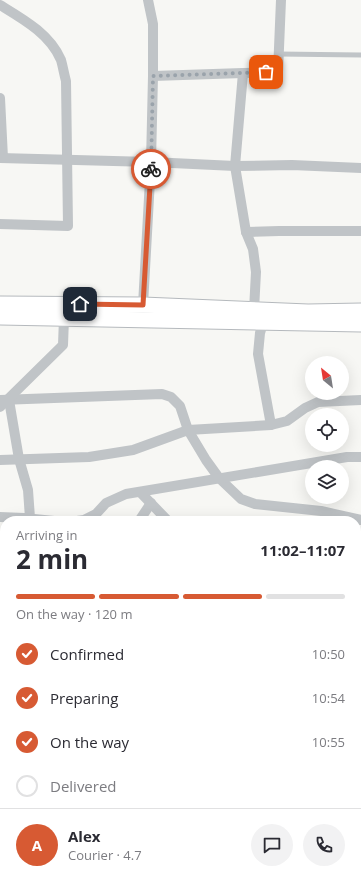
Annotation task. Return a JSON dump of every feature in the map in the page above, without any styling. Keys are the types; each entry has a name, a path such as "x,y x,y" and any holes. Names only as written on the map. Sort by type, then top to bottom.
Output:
{"street":[{"path":"143,305 151,162 153,76 153,24 148,0"},
{"path":"153,76 278,72 281,0"},
{"path":"0,5 25,20 47,39 61,60 66,81 68,226 0,224"},
{"path":"243,73 235,166 246,232 253,248 256,272 254,310"},
{"path":"0,98 2,158 235,166 292,165 361,168"},
{"path":"246,232 361,230"},
{"path":"0,304 143,305 308,312 361,311"},
{"path":"0,317 361,324"},
{"path":"0,408 4,400 63,345 64,318"},
{"path":"262,323 258,354 271,426"},
{"path":"4,400 162,394 171,397 180,406 188,430 219,478 241,499 255,504 322,511 344,516"},
{"path":"4,400 28,490 25,516"},
{"path":"0,460 89,458 134,450 188,430 271,426 286,421 305,408 318,402 361,400"},
{"path":"92,516 96,514 106,503 126,494 347,457 361,457"},
{"path":"140,492 163,516"},
{"path":"142,516 151,503"}],"lane":[{"path":"278,54 361,55"}],"way so far":[{"path":"151,169 153,76 266,72"}],"route":[{"path":"80,304 143,305 151,169"}]}
